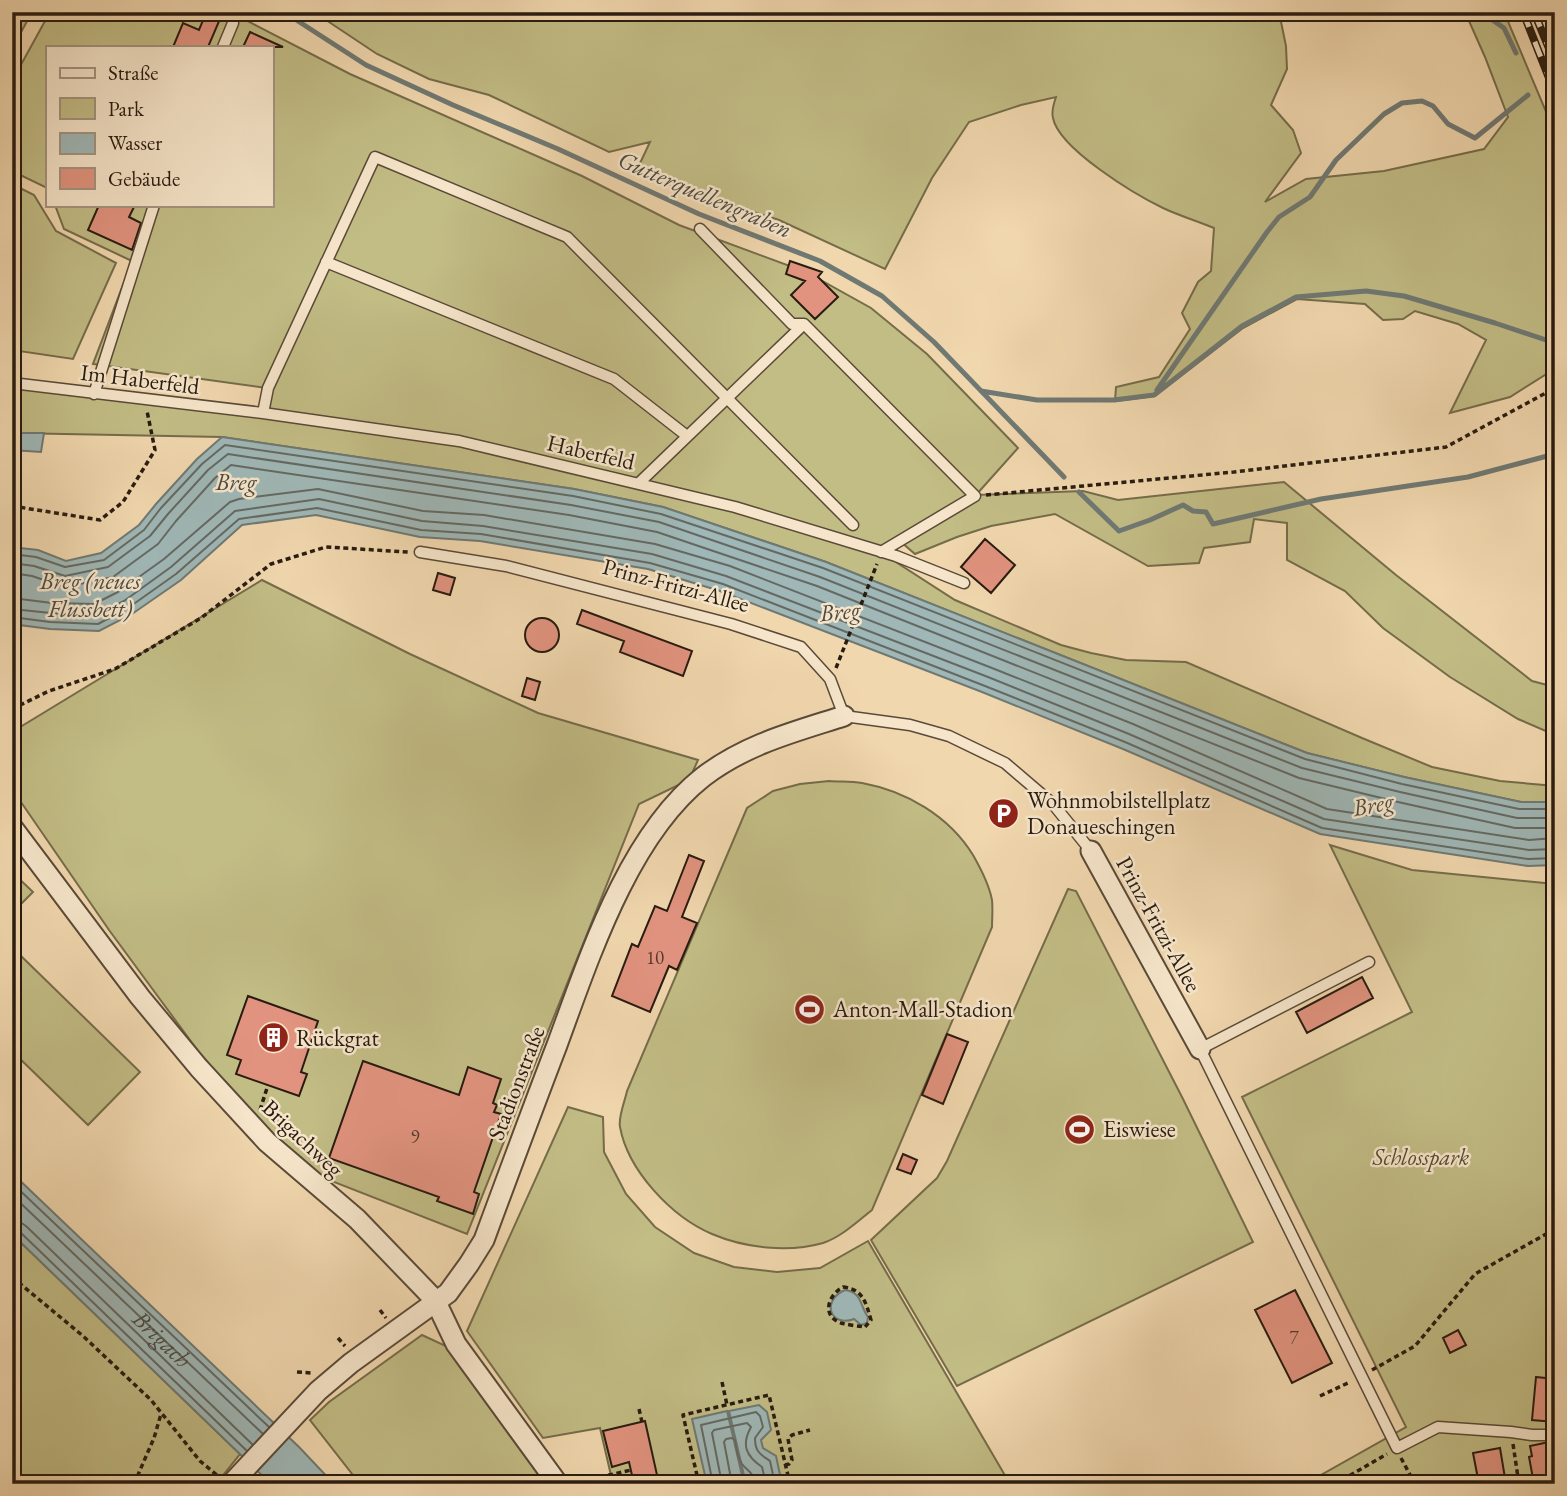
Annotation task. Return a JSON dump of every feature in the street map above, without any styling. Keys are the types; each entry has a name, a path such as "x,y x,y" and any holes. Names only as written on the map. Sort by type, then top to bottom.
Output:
{"street":[{"name":"Stadionstraße","path":"229,1478 351,1363 448,1293 469,1264 484,1240 596,941 626,876 650,837 675,804 702,778 733,756 775,737 844,716"},
{"name":"Brigachweg","path":"12,827 140,997 199,1068 267,1142 357,1219 435,1300 456,1344 558,1484"},
{"name":"Prinz-Fritzi-Allee","path":"1091,850 1200,1049"}],"lane":[{"path":"223,46 233,23"},
{"path":"263,413 268,388 375,157 567,237 853,525"},
{"path":"94,394 154,206"},
{"path":"701,229 792,324 804,324 975,496 880,556"},
{"path":"326,262 614,379 687,436"},
{"path":"639,483 804,324"},
{"name":"Im Haberfeld","path":"12,383 263,413"},
{"name":"Haberfeld","path":"263,413 459,440 639,483 735,507 880,556 897,556 964,583"},
{"name":"Prinz-Fritzi-Allee","path":"420,552 506,566 731,624 801,647 831,679 844,716 910,725 949,736 1004,763 1053,804 1091,850"},
{"path":"1200,1049 1369,962"},
{"name":"Prinz-Fritzi-Allee","path":"1200,1049 1397,1448"},
{"path":"1397,1448 1438,1427 1555,1435"}],"path":[{"path":"975,496 1234,472 1446,447 1555,388"},
{"path":"12,506 100,520 123,502 155,450 144,399"},
{"path":"12,709 49,691 115,670 201,618 271,564 327,547 420,552"},
{"path":"841,657 880,556"},
{"path":"1320,1396 1415,1346 1475,1273 1555,1229"},
{"path":"12,1277 83,1336 151,1400 200,1461 229,1478"},
{"path":"843,1287 852,1288 860,1293 867,1311 871,1320 864,1327 840,1323 832,1317 828,1309 829,1299 843,1287"},
{"path":"338,1338 345,1346"},
{"path":"723,1382 727,1405"},
{"path":"679,1484 698,1482 683,1415 769,1395 790,1484"},
{"path":"639,1409 642,1422"},
{"path":"134,1484 154,1438 161,1413"},
{"path":"785,1465 792,1460 788,1439 792,1434 810,1430"},
{"path":"1511,1432 1519,1484"},
{"path":"1335,1484 1397,1448 1415,1484"},
{"path":"571,1484 631,1470"},
{"path":"604,1476 606,1484"}],"green space":[{"path":"12,12 32,12 12,49"},
{"path":"50,12 230,12 350,74 582,176 679,225 806,272 871,308 927,354 1018,448 976,495 1083,491 1118,500 1284,482 1396,575 1532,681 1555,687 1555,735 1518,719 1450,677 1383,628 1345,591 1287,560 1287,523 1254,519 1250,542 1204,548 1199,563 1148,566 1055,514 991,526 915,554 901,542 882,553 955,600 1061,645 1126,660 1186,662 1432,767 1500,781 1555,786 1555,802 1521,802 1307,753 826,562 663,507 574,489 222,437 12,433 12,383 263,413 267,388 93,364 132,261 64,229 55,206 273,206 273,46 46,46 46,188 12,171 12,81"},
{"path":"314,12 1279,12 1286,46 1287,69 1271,105 1293,130 1301,153 1265,202 1306,179 1384,171 1484,149 1508,117 1465,12 1504,12 1555,133 1555,355 1548,373 1510,397 1450,413 1486,340 1458,324 1415,311 1403,319 1383,320 1365,304 1297,299 1243,328 1155,396 1115,401 1116,387 1159,377 1190,329 1182,313 1198,282 1211,271 1214,228 1151,202 1083,157 1058,130 1052,115 1056,97 969,122 932,178 885,269 779,220 635,174 650,142 609,152 489,95 429,79 377,54"},
{"path":"12,184 34,195 56,231 116,263 73,359 12,350"},
{"path":"262,580 410,654 538,713 698,760 689,780 639,804 467,1234 316,1175 261,1124 201,1055 109,930 12,789 12,732"},
{"name":"Anton-Mall-Stadion","path":"829,781 862,783 895,792 925,807 952,828 973,855 987,882 992,900 992,927 872,1210 842,1233 823,1243 796,1248 752,1246 712,1234 667,1204 642,1176 632,1160 620,1127 620,1119 627,1091 747,808 773,791 800,784"},
{"name":"Schlosspark","path":"1330,845 1412,870 1555,884 1555,1484 1305,1484 1406,1427 1242,1097 1412,1012"},
{"path":"12,872 33,892 12,913"},
{"name":"Eiswiese","path":"1068,889 1076,891 1253,1242 957,1386 871,1240 937,1178 947,1161"},
{"path":"19,954 140,1072 88,1125 12,1051 12,961"},
{"path":"568,1107 603,1117 604,1152 626,1194 655,1227 694,1253 734,1267 777,1272 820,1268 868,1241 1010,1484 613,1484 600,1428 543,1438 467,1331"},
{"path":"12,1234 240,1454 216,1484 12,1484"},
{"path":"422,1335 448,1347 545,1484 360,1484 310,1420 329,1402"}],"water":[{"path":"12,433 44,433 41,452 12,450"},
{"name":"Breg","path":"222,437 574,489 663,507 826,562 1307,753 1521,802 1555,802 1555,865 1528,866 1320,834 982,692 720,591 648,569 480,541 420,537 316,515 242,525 181,580 132,614 99,631 12,624 12,547 38,550 66,561 101,553 139,525 197,459"},
{"name":"Brigach","path":"12,1173 299,1447 334,1484 271,1484 12,1234"},
{"path":"845,1290 858,1297 868,1317 867,1323 861,1325 854,1319 846,1321 834,1317 831,1306 833,1300"},
{"path":"759,1405 767,1412 771,1430 761,1440 763,1448 776,1456 782,1484 746,1484 729,1411"},
{"path":"727,1411 744,1484 707,1484 692,1419"}],"building":[{"path":"206,13 220,19 208,46 173,46 183,23 199,30"},
{"path":"250,32 283,47 273,46 243,46"},
{"path":"99,206 134,206 129,217 141,223 132,250 88,230"},
{"path":"790,261 822,272 818,277 838,297 815,319 791,295 805,281 786,274"},
{"path":"985,539 1015,565 991,593 961,567"},
{"path":"438,573 455,578 450,595 433,590"},
{"path":"582,610 692,651 683,676 620,652 624,641 577,624"},
{"path":"542,618 554,623 559,635 554,647 542,652 530,647 525,635 530,623"},
{"path":"527,678 540,682 535,700 522,696"},
{"path":"689,855 704,861 682,917 697,923 677,970 669,966 650,1012 612,996 632,944 638,947 655,906 667,911"},
{"path":"1362,977 1373,998 1307,1033 1296,1012"},
{"name":"Rückgrat","path":"248,996 318,1021 301,1072 307,1074 299,1096 236,1074 241,1060 227,1055"},
{"path":"947,1034 968,1042 943,1104 922,1095"},
{"path":"363,1061 459,1095 468,1067 501,1079 493,1103 497,1105 494,1112 501,1114 474,1192 479,1194 473,1214 437,1201 439,1197 329,1158"},
{"path":"903,1154 917,1160 911,1174 897,1169"},
{"path":"1295,1290 1332,1363 1292,1383 1255,1310"},
{"path":"1458,1330 1466,1345 1450,1353 1443,1338"},
{"path":"1536,1377 1555,1379 1555,1422 1532,1420"},
{"path":"645,1421 659,1484 634,1484 629,1462 612,1467 603,1431"},
{"path":"1555,1442 1555,1484 1534,1484 1529,1457 1532,1456 1530,1446"},
{"path":"1500,1448 1506,1484 1479,1484 1473,1453"}],"waterway":[{"name":"Gutterquellengraben","path":"284,12 366,65 699,214 820,261 882,296 934,342 1064,477"},
{"path":"1481,12 1504,28 1516,53"},
{"path":"1157,390 1279,217 1310,197 1336,160 1384,114 1402,103 1422,101 1433,106 1448,124 1475,138 1528,95"},
{"path":"981,391 1037,400 1114,400 1154,395 1242,326 1296,297 1366,291 1404,296 1555,343"},
{"path":"1079,492 1119,531 1183,505 1193,511 1206,512 1213,524 1321,499 1468,477 1555,454"}],"railway":[{"path":"1523,12 1555,93"},
{"path":"1534,12 1555,63"}],"place":[{"name":"Wohnmobilstellplatz Donaueschingen","path":"1004,813"},
{"name":"Anton-Mall-Stadion","path":"810,1009"},
{"name":"Rückgrat","path":"273,1038"},
{"name":"Eiswiese","path":"1080,1129"}],"water label":[{"name":"Breg (neues Flussbett)","path":"90,594"}]}
